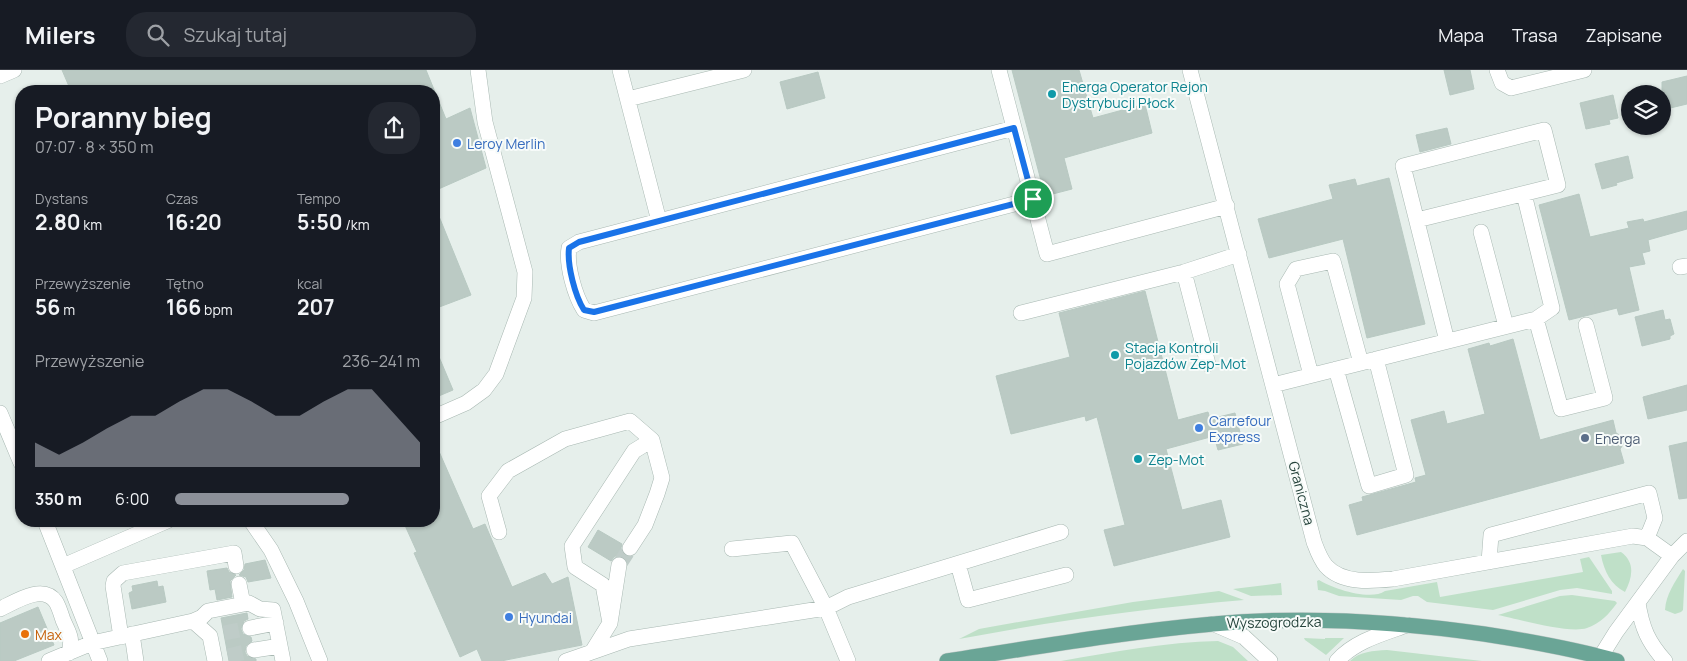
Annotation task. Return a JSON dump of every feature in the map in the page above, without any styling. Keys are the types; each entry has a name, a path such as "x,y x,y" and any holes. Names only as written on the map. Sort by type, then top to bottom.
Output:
{"main road":[{"name":"Wyszogrodzka","path":"947,661 1112,635 1214,624 1309,620 1409,624 1521,640 1599,659 1618,661"}],"street":[{"path":"0,76 14,70"},
{"path":"440,414 466,403 484,390 496,374 524,298 525,272 485,122 478,70"},
{"path":"620,70 659,221"},
{"path":"628,100 744,70"},
{"path":"999,70 1047,254 1227,206"},
{"name":"Graniczna","path":"1190,70 1314,542 1320,558 1326,567 1343,577 1374,581 1633,536 1647,538"},
{"path":"1497,70 1502,83 1511,88 1584,70"},
{"path":"1014,128 579,242 569,248 568,258 579,302 584,310 594,312 1033,199"},
{"path":"1416,220 1558,185 1544,130 1403,166 1416,220 1447,341"},
{"path":"1273,385 1536,319 1552,308 1524,194"},
{"path":"1481,232 1506,326"},
{"path":"1021,313 1184,272 1239,254"},
{"path":"1311,375 1287,284 1296,270 1306,267 1332,261 1361,363"},
{"path":"1184,272 1208,364"},
{"path":"1536,319 1560,409 1605,398 1586,325"},
{"path":"1336,369 1369,486 1406,475 1376,359"},
{"path":"0,413 15,449"},
{"path":"499,532 490,496 508,470 565,439 630,421 652,440 662,478 645,525 630,548"},
{"path":"610,623 603,585 575,567 572,546 634,452 652,440"},
{"path":"1489,562 1491,535 1649,493 1655,518 1647,538 1672,556"},
{"path":"48,527 100,661"},
{"path":"62,566 153,527"},
{"path":"255,527 271,550 296,601 320,661"},
{"path":"566,661 629,639 826,608 848,597 1061,532"},
{"path":"1599,659 1616,632 1672,556 1687,541"},
{"path":"732,548 792,543 826,608 848,661"},
{"path":"136,661 126,636 113,586 114,581 123,573 234,553 236,566"},
{"path":"958,564 968,600 1066,575"},
{"path":"592,652 610,623 619,566"},
{"path":"239,584 243,604"},
{"path":"0,609 33,594 44,593 51,596 56,603 72,641 69,653"},
{"path":"250,628 274,617 296,601"},
{"path":"49,661 92,643 193,622 208,611 249,603 274,617 283,661"},
{"path":"1638,603 1642,628 1654,649 1665,661"},
{"path":"193,622 217,634 219,658"},
{"path":"1214,624 1244,637 1270,661"},
{"path":"1337,661 1348,650 1359,643 1409,624"},
{"path":"254,650 280,646"}],"green space":[{"path":"1621,552 1626,556 1631,566 1631,576 1625,592 1616,586 1609,577 1601,555"},
{"path":"1589,557 1612,591 1612,594 1577,588 1560,590 1493,610 1427,602 1418,596 1401,600 1339,596 1318,590 1317,581 1319,580 1352,593 1371,595 1437,582 1440,597 1583,572 1580,559"},
{"path":"1683,569 1685,571 1683,610 1675,614 1665,610 1666,604 1671,588"},
{"path":"1281,583 1282,595 1251,596 1233,589"},
{"path":"1219,591 1244,600 1101,616 959,639 979,629 1133,602"},
{"path":"1572,595 1615,601 1617,603 1601,621 1587,628 1579,629 1556,628 1498,615 1560,596"},
{"path":"1304,638 1325,639 1344,638 1326,655"},
{"path":"1218,641 1233,647 1248,661 1061,661 1159,645"},
{"path":"1387,650 1482,661 1350,661 1362,653"}],"building":[{"name":"Leroy Merlin","path":"62,70 426,70 432,85 68,85"},
{"path":"1012,70 1079,70 1093,118 1145,104 1152,133 1064,158 1072,189 1045,196"},
{"path":"1444,70 1470,70 1474,89 1450,95"},
{"path":"818,72 825,98 787,109 780,82"},
{"path":"1687,76 1687,104 1671,108 1671,85 1662,85 1662,82"},
{"path":"1613,95 1618,118 1609,120 1610,124 1586,129 1580,103"},
{"name":"Leroy Merlin","path":"440,104 446,119 470,108 486,168 440,188"},
{"path":"1447,128 1451,144 1420,152 1416,135"},
{"path":"1628,156 1633,178 1602,189 1595,164"},
{"path":"1389,178 1425,324 1367,338 1343,239 1269,258 1258,219 1333,199 1329,185 1355,179 1357,186"},
{"path":"1579,194 1590,237 1629,228 1627,222 1643,219 1644,222 1687,211 1687,229 1648,240 1650,251 1642,253 1645,264 1629,267 1639,310 1619,315 1617,308 1569,320 1539,205"},
{"path":"440,219 471,295 440,307"},
{"path":"1145,291 1178,420 1208,412 1210,419 1235,413 1243,444 1218,450 1214,436 1166,449 1182,510 1221,500 1230,537 1114,566 1104,530 1125,525 1097,417 1086,421 1085,416 1011,434 996,376 1070,357 1059,313"},
{"path":"1663,310 1665,320 1670,319 1674,334 1670,336 1670,339 1642,346 1635,317"},
{"name":"Energa","path":"1513,339 1540,440 1613,420 1616,433 1627,439 1620,449 1624,463 1357,535 1349,505 1363,501 1362,497 1416,482 1415,478 1426,475 1411,420 1444,411 1447,424 1485,414 1468,349 1489,343 1490,346"},
{"path":"440,359 453,390 440,395"},
{"path":"1687,385 1687,410 1648,419 1643,397"},
{"path":"1687,442 1687,498 1679,499 1669,446"},
{"name":"Hyundai","path":"440,454 473,529 485,524 512,587 545,573 552,584 568,577 582,645 501,661 482,661 477,649 460,657 414,553 417,552 406,527 440,527"},
{"path":"598,530 622,544 622,553 630,557 628,562 624,557 620,556 615,556 611,561 588,547"},
{"path":"265,560 271,578 248,582 246,577 239,575 244,570 245,564"},
{"path":"227,568 229,572 236,575 230,581 232,597 217,600 215,589 210,590 207,571"},
{"path":"157,581 158,587 163,586 166,602 132,609 129,593 133,591 132,586"},
{"name":"Max","path":"38,607 54,645 14,661 0,661 0,623"},
{"path":"247,613 248,619 244,621 241,629 243,634 251,637 252,641 246,646 245,652 247,656 256,659 256,661 229,661 221,618"}],"tunnel":[{"path":"619,565 630,548"},
{"path":"224,633 250,628"},
{"path":"228,656 254,650"}],"place":[{"name":"Energa Operator Rejon Dystrybucji Płock","path":"1052,94"},
{"name":"Leroy Merlin","path":"457,143"},
{"name":"Stacja Kontroli Pojazdów Zep-Mot","path":"1115,355"},
{"name":"Carrefour Express","path":"1199,428"},
{"name":"Energa","path":"1585,438"},
{"name":"Zep-Mot","path":"1138,459"},
{"name":"Hyundai","path":"509,617"},
{"name":"Max","path":"25,634"}],"route":[{"path":"1014,128 1033,199 594,312 584,310 579,302 568,258 569,248 579,242 1014,128"}]}
